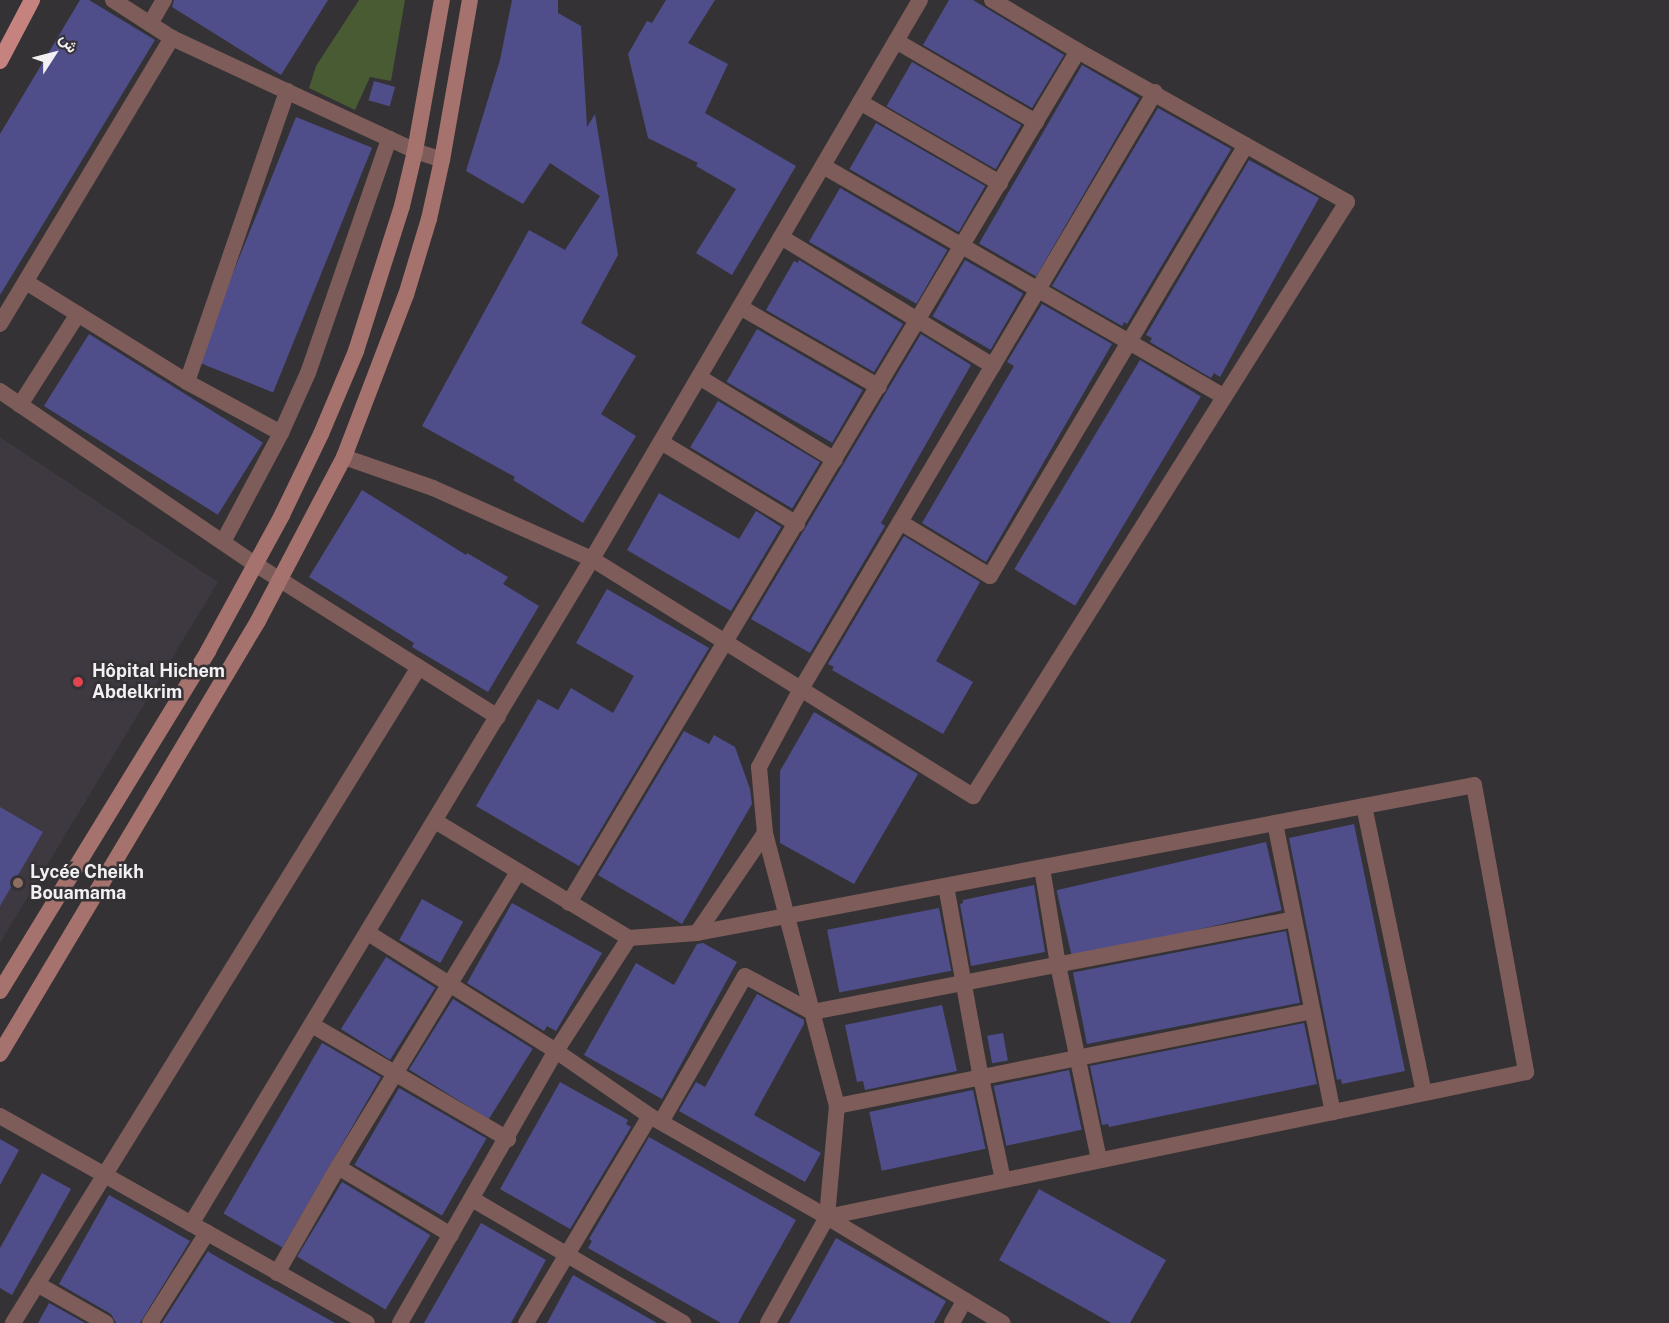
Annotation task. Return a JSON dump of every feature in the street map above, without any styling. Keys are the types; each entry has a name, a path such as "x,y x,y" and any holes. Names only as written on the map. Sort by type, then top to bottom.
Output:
{"main road":[{"path":"0,62 32,0"},
{"path":"0,991 208,651 321,434 356,351 399,217 415,151 442,0"},
{"path":"0,1054 280,580 344,457 406,295 442,160 470,0"}],"street":[{"path":"113,0 172,38 415,151 442,160"},
{"path":"150,24 164,0"},
{"path":"191,1224 498,717 920,0"},
{"path":"344,457 433,488 592,559 973,796 1347,202 992,0"},
{"path":"0,324 172,38"},
{"path":"896,41 1036,122"},
{"path":"569,903 1078,51"},
{"path":"188,382 286,91"},
{"path":"768,1323 827,1216 837,1106 765,833 759,766 801,689 1155,92"},
{"path":"860,102 1000,183"},
{"path":"223,542 281,433 308,373 389,139"},
{"path":"900,522 990,576 1246,146"},
{"path":"823,166 1224,397"},
{"path":"781,237 993,366"},
{"path":"26,282 188,382 281,433"},
{"path":"740,307 879,387"},
{"path":"20,405 78,314"},
{"path":"699,377 835,460"},
{"path":"0,391 255,564 498,717"},
{"path":"661,441 796,524"},
{"path":"13,1323 419,667"},
{"path":"435,821 629,938 697,933 787,917 1474,785 1526,1072 827,1216"},
{"path":"1364,806 1424,1092"},
{"path":"1275,823 1333,1112"},
{"path":"697,933 765,833"},
{"path":"1042,868 1058,964 1099,1161"},
{"path":"277,1273 394,1074 452,984 519,872"},
{"path":"945,886 981,1078 1003,1180"},
{"path":"526,1323 566,1256 745,976 812,1012 1293,919"},
{"path":"368,933 556,1051 655,1119 827,1216 1003,1323"},
{"path":"400,1323 508,1139 556,1051 629,938"},
{"path":"837,1106 1312,1011"},
{"path":"312,1025 508,1139"},
{"path":"0,1116 367,1323"},
{"path":"338,1167 451,1235"},
{"path":"472,1199 683,1323"},
{"path":"150,1323 207,1233"},
{"path":"37,1284 106,1323"},
{"path":"952,1323 965,1300"}],"shaded area":[{"name":"Hôpital Hichem Abdelkrim","path":"0,437 218,582 0,943"}],"green space":[{"path":"359,0 405,0 391,81 370,77 355,110 309,88 316,66"}],"building":[{"path":"80,0 89,0 155,40 0,295 0,134"},
{"path":"174,0 328,0 281,75 172,7"},
{"path":"512,0 558,0 558,13 581,26 587,127 595,114 618,255 581,323 636,356 601,414 636,436 583,523 513,480 515,477 422,426 529,230 565,250 600,196 550,163 523,204 466,171 500,60"},
{"path":"666,0 715,0 688,43 728,64 705,113 796,166 732,275 696,253 736,189 696,166 698,163 648,138 628,54 647,21 652,23"},
{"path":"949,0 973,0 1064,55 1032,108 923,45"},
{"path":"912,62 1021,125 996,169 886,106"},
{"path":"1082,65 1139,98 1036,276 979,243"},
{"path":"374,81 395,87 390,106 368,100"},
{"path":"1158,108 1231,149 1127,324 1124,322 1122,326 1052,286"},
{"path":"296,117 372,148 273,392 197,362"},
{"path":"876,123 985,186 959,232 850,169"},
{"path":"1249,160 1319,198 1220,377 1214,373 1211,378 1150,342 1152,338 1146,335"},
{"path":"840,188 947,250 916,304 809,242"},
{"path":"799,260 903,324 874,372 766,310 794,261 798,263"},
{"path":"965,260 1023,293 991,350 932,316"},
{"path":"1042,304 1112,344 986,562 922,523 1014,366 1007,362"},
{"path":"757,329 863,390 832,443 726,382"},
{"path":"89,334 263,443 218,515 44,406"},
{"path":"921,334 971,365 881,523 885,526 810,653 751,619"},
{"path":"1140,360 1201,397 1075,606 1014,569"},
{"path":"718,401 820,462 792,509 690,447"},
{"path":"362,490 466,555 467,553 508,577 503,584 539,606 488,692 412,647 414,643 309,577"},
{"path":"659,493 739,539 756,511 781,527 731,611 627,550"},
{"path":"904,536 980,582 936,661 973,682 943,734 832,670 834,667 828,664"},
{"path":"607,589 709,648 579,866 476,806 538,699 558,710 571,688 613,713 634,676 576,643"},
{"path":"814,712 918,774 854,884 780,843 780,771"},
{"path":"684,731 709,744 714,735 735,747 750,789 752,804 682,924 598,875"},
{"path":"0,807 43,832 0,906"},
{"path":"1354,824 1405,1071 1342,1084 1341,1079 1337,1080 1289,838"},
{"path":"1266,842 1282,910 1072,959 1057,890"},
{"path":"1034,885 1045,952 971,966 960,904 963,900"},
{"path":"422,899 463,922 440,963 399,940"},
{"path":"512,903 602,953 556,1031 547,1026 544,1031 467,983"},
{"path":"939,908 951,971 839,993 827,930"},
{"path":"1286,931 1300,1003 1087,1044 1073,972"},
{"path":"703,943 737,962 662,1099 584,1055 636,963 674,985 697,944"},
{"path":"386,957 435,988 390,1060 341,1029"},
{"path":"757,994 804,1020 804,1024 754,1115 821,1153 805,1182 679,1111 696,1082 705,1087"},
{"path":"453,999 533,1049 489,1119 409,1069"},
{"path":"942,1005 957,1071 865,1090 863,1081 857,1082 845,1025"},
{"path":"1304,1023 1317,1084 1109,1127 1108,1124 1102,1125 1090,1066"},
{"path":"1003,1033 1008,1061 992,1063 987,1036"},
{"path":"322,1043 381,1077 282,1248 224,1214"},
{"path":"1069,1070 1082,1130 1006,1146 994,1086"},
{"path":"560,1082 628,1120 626,1124 631,1127 570,1229 500,1189"},
{"path":"399,1088 486,1138 442,1216 355,1165"},
{"path":"973,1090 985,1149 882,1171 869,1112"},
{"path":"649,1137 796,1220 738,1323 721,1323 588,1248 592,1241 589,1239"},
{"path":"0,1139 19,1150 0,1185"},
{"path":"42,1173 71,1189 12,1295 0,1288 0,1248"},
{"path":"342,1182 430,1235 385,1310 297,1257"},
{"path":"1039,1189 1166,1260 1130,1323 1111,1323 999,1260"},
{"path":"109,1195 190,1241 140,1323 116,1323 111,1314 59,1284"},
{"path":"481,1223 546,1260 511,1323 424,1323"},
{"path":"836,1238 946,1301 934,1323 789,1323"},
{"path":"208,1251 212,1254 335,1323 162,1323"},
{"path":"573,1275 657,1323 547,1323"},
{"path":"49,1303 85,1323 38,1323"}],"place":[{"name":"Hôpital Hichem Abdelkrim","path":"78,682"},
{"name":"Lycée Cheikh Bouamama","path":"18,883"}]}
